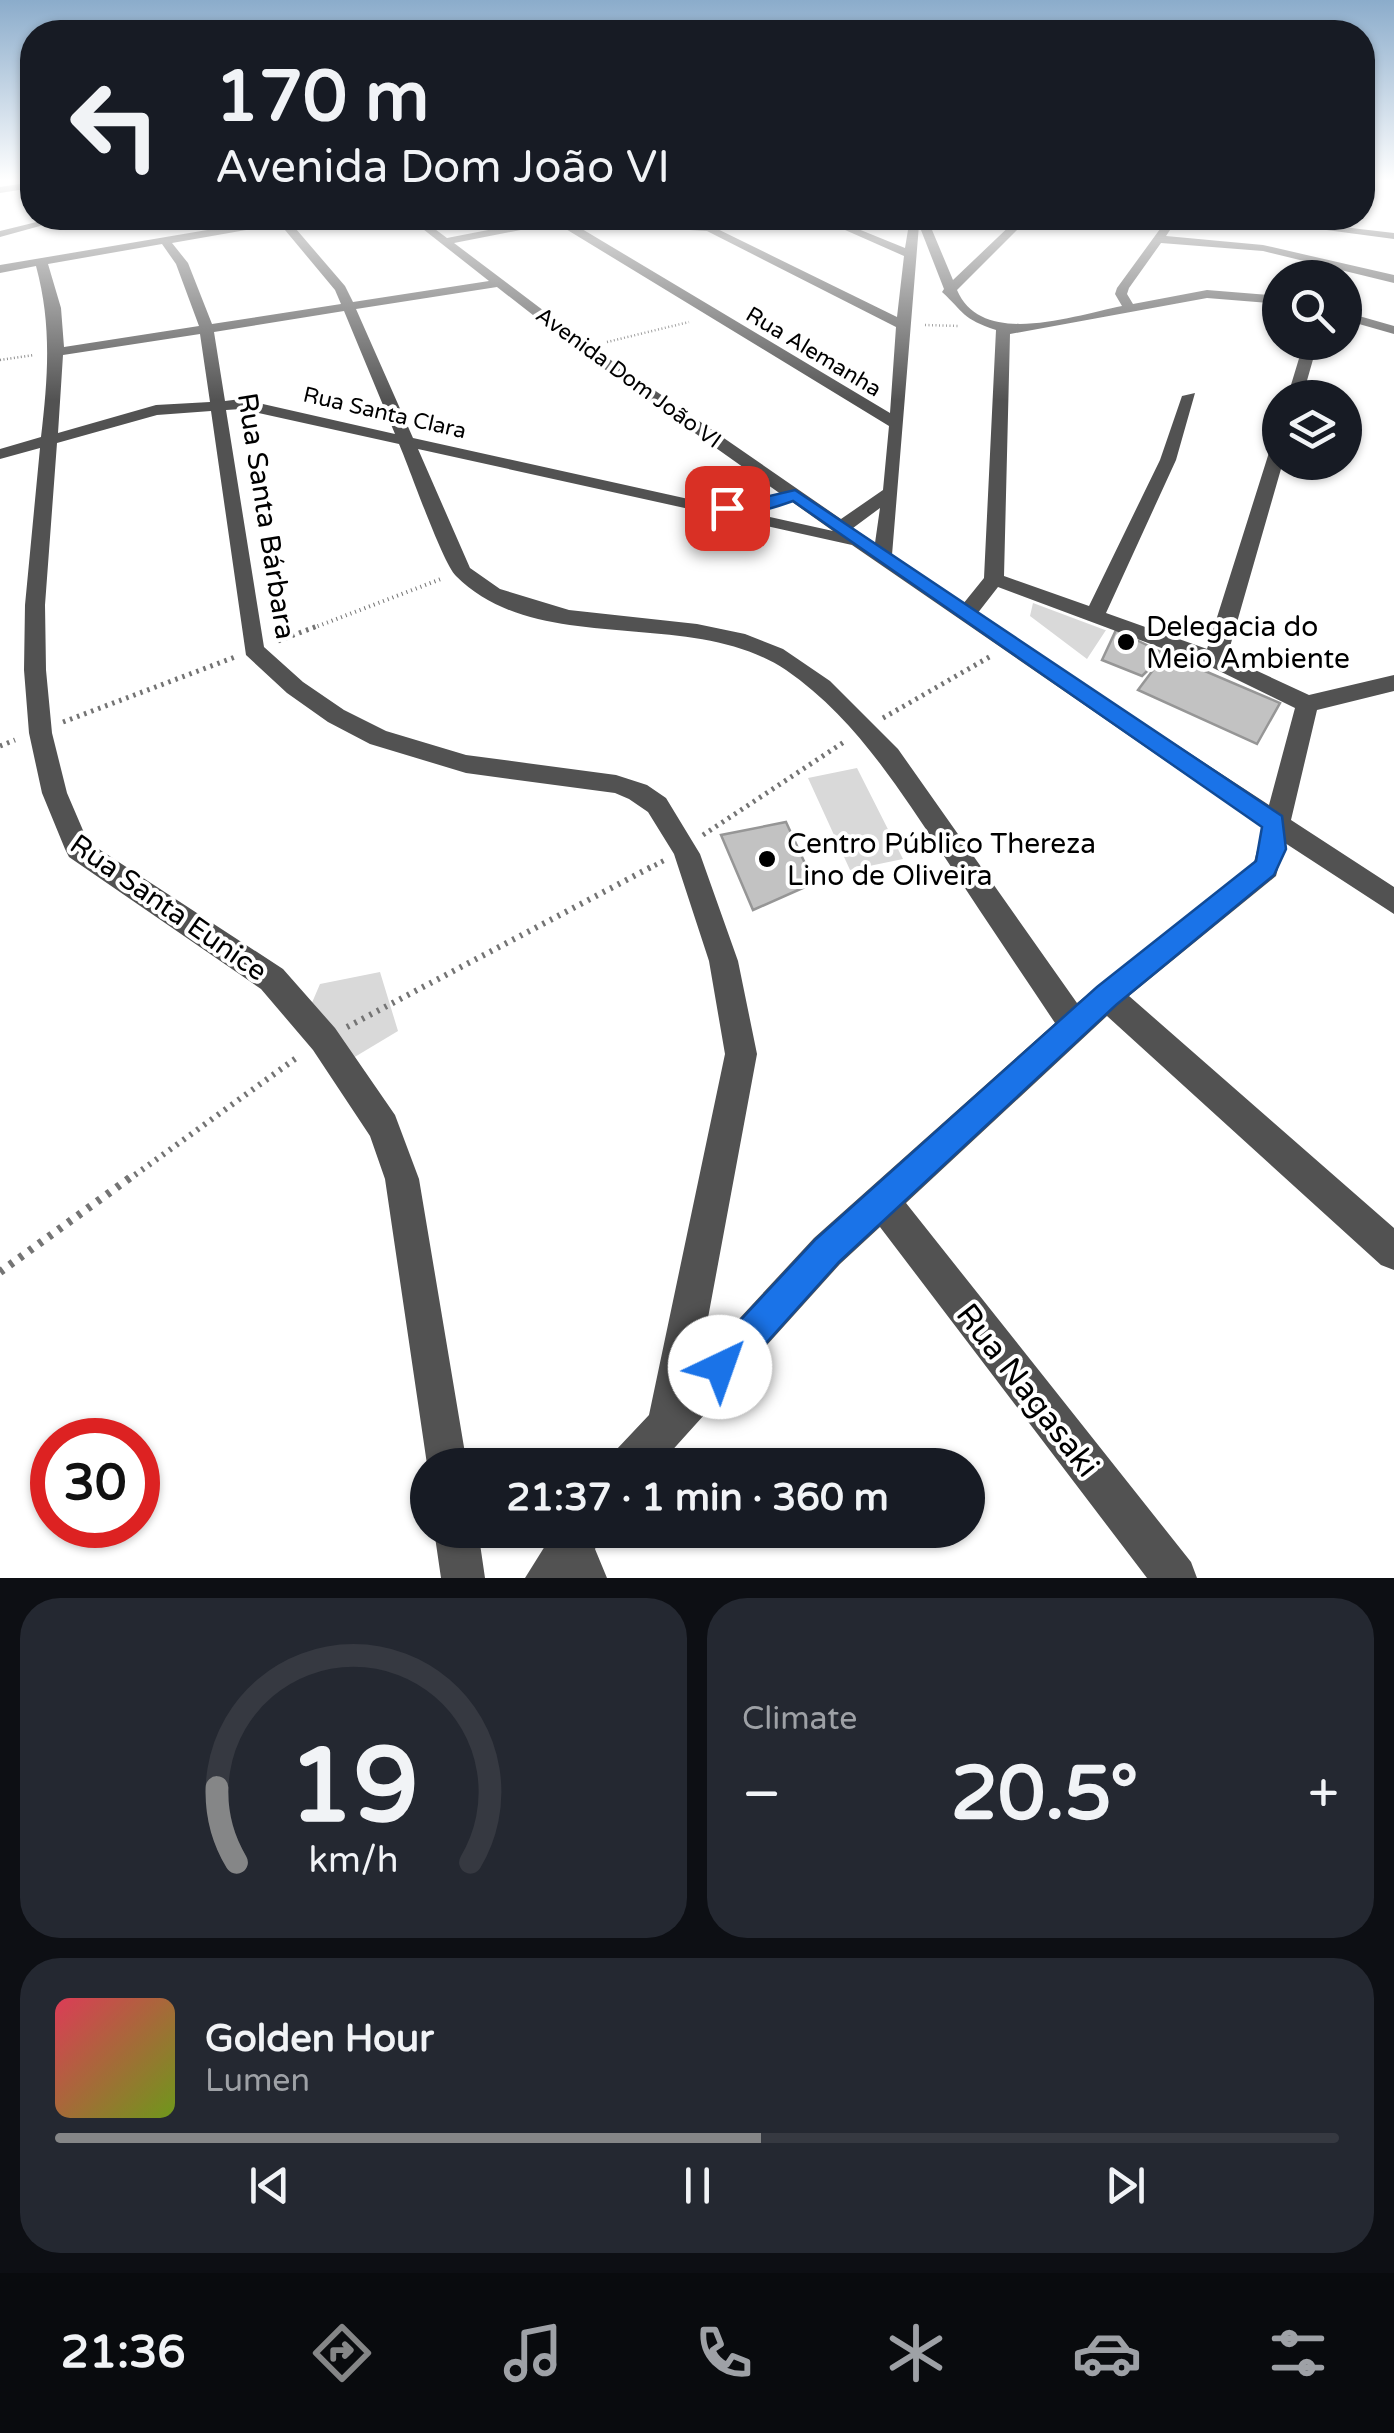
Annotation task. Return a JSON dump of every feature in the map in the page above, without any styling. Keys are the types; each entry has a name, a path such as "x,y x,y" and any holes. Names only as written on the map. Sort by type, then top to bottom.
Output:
{"street":[{"path":"0,270 88,254"},
{"name":"Rua Santa Bárbara","path":"175,254 206,326 254,650 290,688 358,729 421,755 470,767 616,784 640,792 658,806 683,848 737,1002 741,1054 667,1426"},
{"path":"315,254 334,278 348,307 462,570 477,585 529,608 708,632 774,654 800,670 866,728 890,756 1074,1026"},
{"name":"Avenida Dom João VI","path":"464,254 584,348 840,528 1394,902"},
{"name":"Rua Alemanha","path":"615,254 897,424"},
{"path":"760,254 901,324"},
{"path":"882,556 891,492 901,324 910,254"},
{"path":"937,254 948,292 967,314 1000,329 1030,329 1128,306 1207,294 1262,299"},
{"path":"948,292 987,254"},
{"path":"1128,306 1121,294 1123,288 1148,254"},
{"path":"1286,254 1394,279"},
{"name":"Rua Santa Eunice","path":"40,262 54,308 57,352 11,655 9,742 56,824 78,849 272,980 324,1039 384,1127 402,1180 443,1448"},
{"path":"57,352 500,283"},
{"path":"1362,321 1394,330"},
{"path":"965,615 994,579 1000,329"},
{"path":"1095,614 1168,460 1190,396"},
{"name":"Rua Santa Clara","path":"0,454 156,410 218,402 258,406 862,543"},
{"path":"1215,660 1269,480"},
{"path":"840,528 891,492"},
{"name":"Rua Santa Clara","path":"702,509 766,505 795,495"},
{"path":"766,505 783,525"},
{"path":"994,579 1215,660 1308,704 1394,683"},
{"path":"647,1448 827,1250 1107,996 1266,868 1274,849 1274,823 1308,704"},
{"path":"1107,996 1394,1252"},
{"name":"Rua Nagasaki","path":"882,1201 1174,1578"},
{"path":"459,1548 463,1578"}],"path":[{"path":"584,348 716,315"},
{"path":"901,324 1000,329"},
{"path":"0,360 57,352"},
{"path":"0,1272 324,1039 645,873 866,728 1011,645"}],"shaded area":[{"path":"1033,603 1106,630 1087,659 1030,616"},
{"path":"857,768 903,859 850,870 808,778"},
{"path":"380,972 398,1031 348,1061 308,1012 320,984"}],"building":[{"name":"Delegacia do Meio Ambiente","path":"1116,630 1165,654 1142,676 1102,660"},
{"path":"1165,654 1280,703 1257,744 1138,690"},
{"name":"Centro Público Thereza Lino de Oliveira","path":"786,822 814,883 753,910 721,835"}],"place":[{"name":"Delegacia do Meio Ambiente","path":"1126,642"},
{"name":"Centro Público Thereza Lino de Oliveira","path":"767,859"}],"route":[{"path":"720,1367 827,1250 1107,996 1266,868 1274,849 1274,823 795,495 766,505 727,508"}]}
